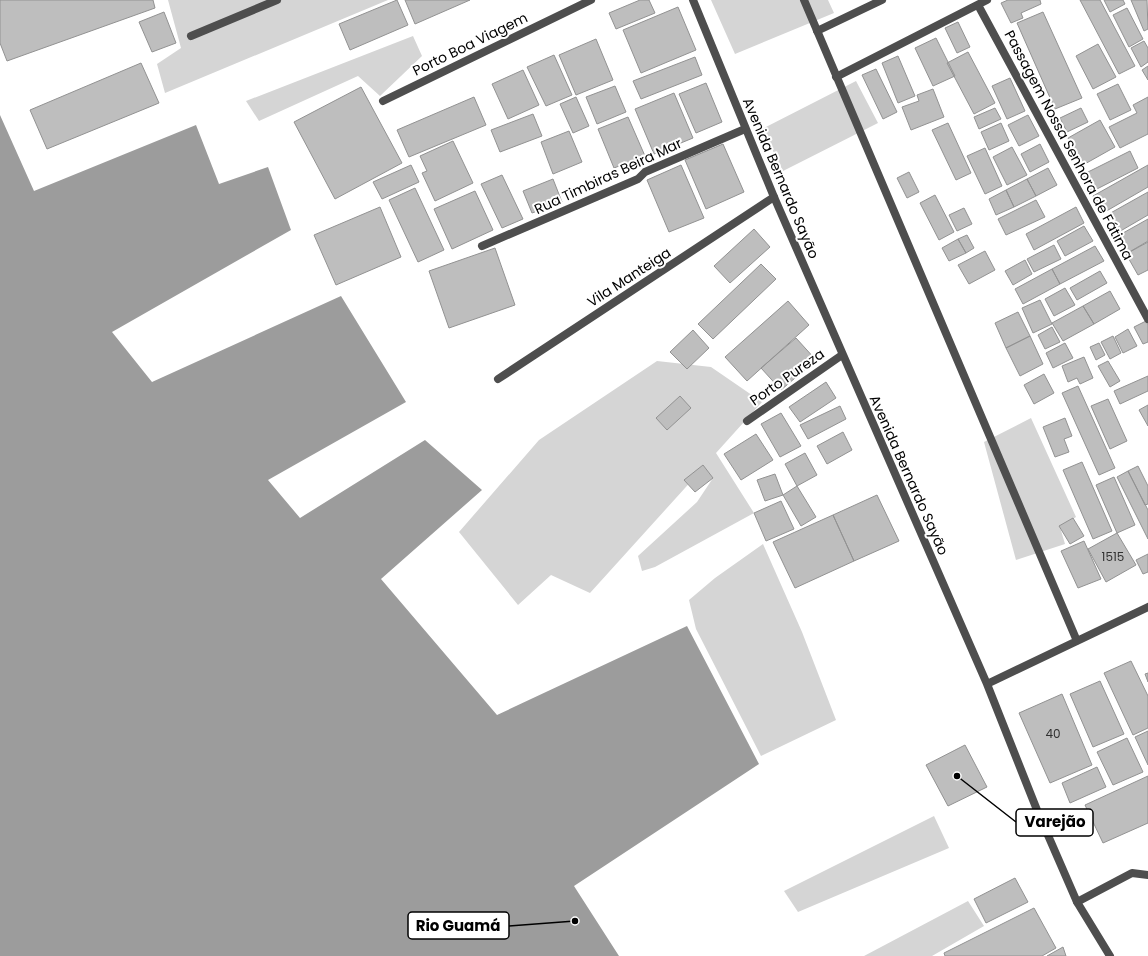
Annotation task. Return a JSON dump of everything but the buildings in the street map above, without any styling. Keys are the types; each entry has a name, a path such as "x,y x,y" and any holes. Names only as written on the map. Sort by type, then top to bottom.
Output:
{"street":[{"path":"191,36 277,0"},
{"name":"Porto Boa Viagem","path":"383,101 591,0"},
{"name":"Avenida Bernardo Sayão","path":"693,0 725,75 745,129 842,355 987,684 1037,810 1077,902 1110,956"},
{"path":"804,0 1077,641"},
{"path":"817,31 882,0"},
{"path":"836,77 987,0"},
{"name":"Passagem Nossa Senhora de Fátima","path":"978,5 1148,319"},
{"name":"Rua Timbiras Beira Mar","path":"482,246 638,179 645,172 745,129"},
{"name":"Vila Manteiga","path":"498,379 774,197"},
{"name":"Porto Pureza","path":"747,421 842,355"},
{"path":"987,684 1148,607"},
{"path":"1077,902 1132,873 1148,875"}],"shaded area":[{"path":"168,0 388,0 165,93 157,64 181,48"},
{"path":"711,0 828,0 834,13 735,54"},
{"path":"413,36 422,56 380,96 358,76 259,121 246,101"},
{"path":"856,81 878,123 783,171 762,129"},
{"path":"0,115 34,191 196,125 219,184 268,167 291,230 112,332 152,382 341,296 406,402 268,480 300,518 425,440 482,490 381,579 497,715 687,626 759,764 574,886 619,956 0,956"},
{"path":"657,361 711,367 762,402 716,453 754,513 655,567 642,571 638,556 697,502 713,478 704,467 590,593 551,575 518,605 459,532 539,440"},
{"path":"1031,418 1076,517 1060,527 1065,544 1016,560 984,442"},
{"path":"763,544 802,632 836,720 761,756 696,629 689,600 715,578"},
{"path":"934,816 949,848 798,912 784,891"},
{"path":"968,901 984,926 932,956 864,956"}],"place":[{"name":"Varejão","path":"957,776"},
{"name":"Rio Guamá","path":"575,921"}]}
